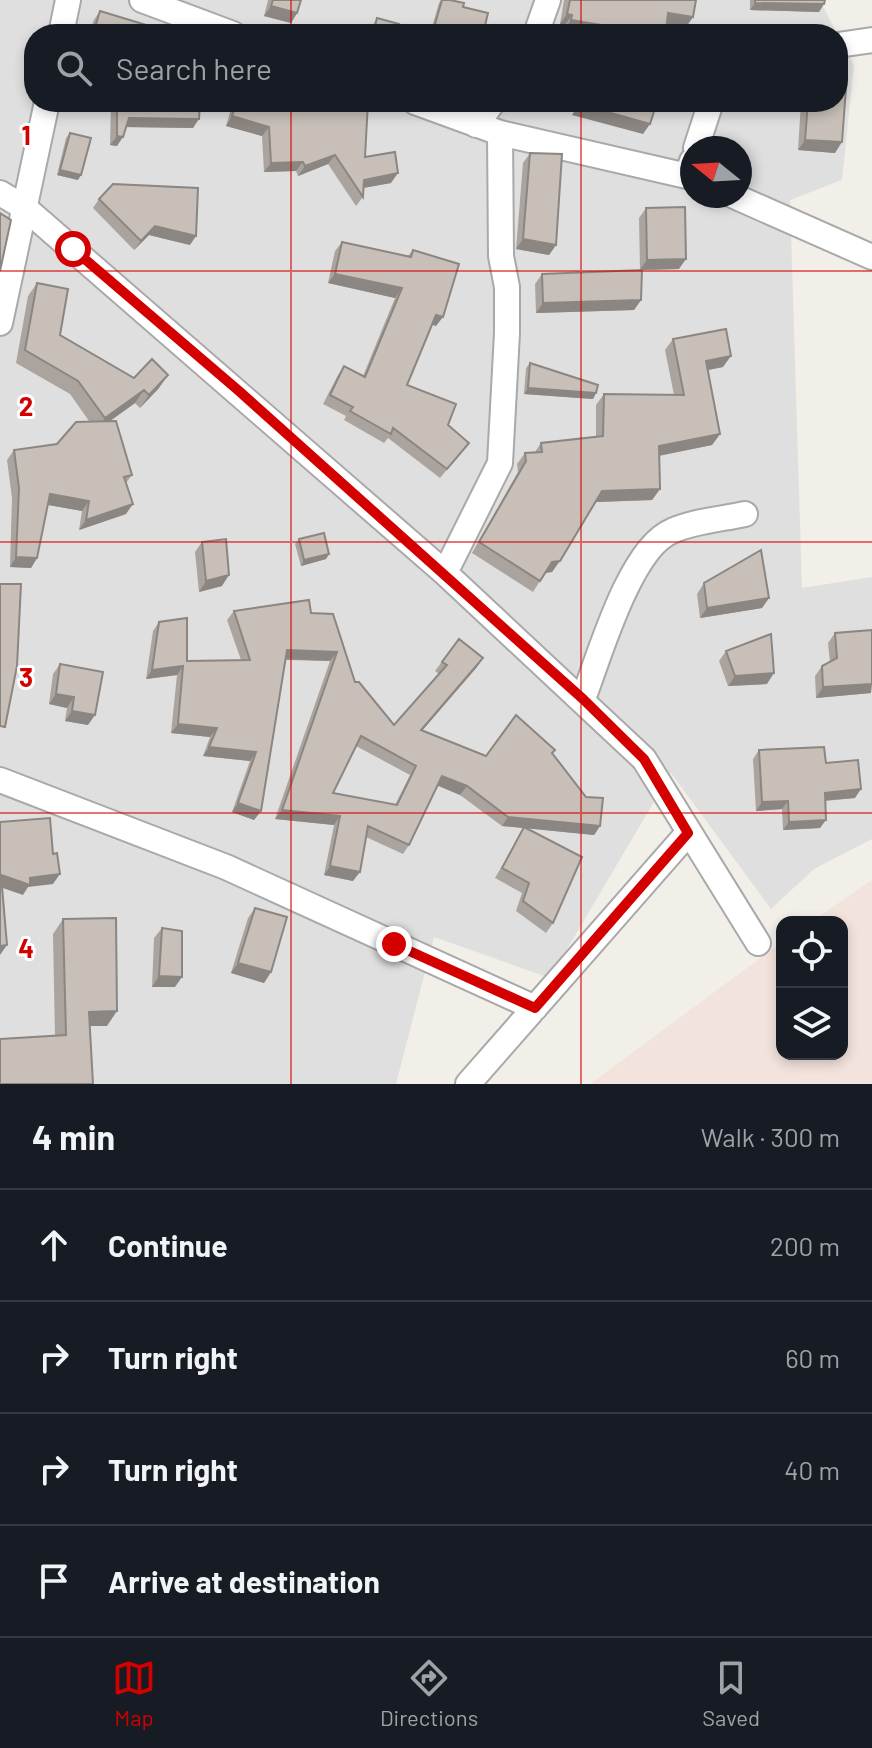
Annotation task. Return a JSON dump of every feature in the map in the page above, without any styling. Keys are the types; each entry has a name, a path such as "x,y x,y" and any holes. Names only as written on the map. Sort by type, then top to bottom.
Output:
{"street":[{"path":"63,24 68,0"},
{"path":"142,0 206,24"},
{"path":"540,24 548,0"},
{"path":"848,44 872,40"},
{"path":"0,323 45,112"},
{"path":"442,112 500,133 680,170"},
{"path":"476,125 486,112"},
{"path":"700,136 708,112"},
{"path":"445,573 500,463 507,333 507,287 501,256 500,133"},
{"path":"0,193 25,208 445,573 644,759 758,943"},
{"path":"752,204 872,257"},
{"path":"583,699 621,598 643,559 670,531 745,514"},
{"path":"0,780 226,867 535,1008"},
{"path":"468,1084 688,833"}],"shaded area":[{"path":"0,0 820,0 832,24 24,24 24,112 848,112 848,54 854,65 842,180 790,200 802,588 872,577 872,839 814,869 771,909 671,773 550,978 434,937 396,1084 0,1084"},
{"path":"872,880 872,1084 590,1084 776,946 776,1060 848,1060 848,916 820,916"}],"building":[{"path":"273,0 301,0 297,13 271,6"},
{"path":"442,0 464,3 463,7 488,13 485,24 435,24"},
{"path":"570,0 696,0 693,17 668,13 667,24 595,24 571,20 572,15 567,14"},
{"path":"755,0 825,0 824,4 755,3"},
{"path":"100,11 143,24 96,24"},
{"path":"377,18 399,24 376,24"},
{"path":"117,112 199,112 199,119 129,118 123,137 117,136"},
{"path":"233,112 367,112 365,157 395,152 398,173 364,180 363,197 335,155 305,166 303,162 271,163 269,127 232,116"},
{"path":"607,112 654,112 650,124"},
{"path":"807,112 844,112 842,142 805,140"},
{"path":"70,133 91,138 81,175 60,170"},
{"path":"530,153 562,154 556,245 523,239"},
{"path":"113,184 198,188 196,236 155,226 141,241 99,199"},
{"path":"646,208 685,208 686,259 647,260"},
{"path":"0,213 11,220 0,271"},
{"path":"342,242 411,257 413,250 459,264 443,317 436,315 407,385 456,404 448,425 469,443 447,469 393,428 391,434 350,411 353,407 330,395 344,366 365,377 402,288 335,274"},
{"path":"642,270 641,300 543,303 542,274"},
{"path":"37,283 68,289 60,335 134,378 152,359 168,375 149,395 144,390 105,418 78,381 25,350"},
{"path":"726,329 731,356 706,361 720,434 659,446 660,489 602,491 560,561 552,562 540,581 479,542 526,461 525,453 542,452 541,443 603,436 604,394 684,395 673,339"},
{"path":"530,363 598,385 596,393 528,388"},
{"path":"116,421 132,475 124,477 133,504 86,520 89,501 50,494 37,558 16,557 19,488 14,450 57,444 76,422"},
{"path":"324,533 329,554 304,560 299,539"},
{"path":"226,539 229,575 206,581 202,542"},
{"path":"761,550 769,598 707,608 704,583"},
{"path":"0,584 21,584 17,666 5,727 0,726"},
{"path":"309,600 311,613 333,614 355,682 359,682 394,725 447,665 442,662 459,639 483,658 421,730 486,756 516,715 555,750 552,753 586,797 603,798 600,826 508,817 467,786 442,776 409,845 368,826 360,872 330,866 340,816 282,810 337,652 287,650 261,811 238,803 256,752 209,747 217,728 178,724 183,666 152,670 159,622 187,618 187,661 250,660 234,611","holes":["361,736 416,766 397,805 333,793"]},
{"path":"872,630 872,684 823,687 822,666 837,658 835,633"},
{"path":"771,634 774,673 735,676 726,651"},
{"path":"60,664 103,672 95,715 72,711 74,697 56,694"},
{"path":"824,747 826,763 858,760 861,789 825,793 826,820 789,822 788,801 762,802 759,750"},
{"path":"50,818 53,854 57,853 60,874 30,878 30,885 1,875 7,945 0,946 0,822"},
{"path":"524,827 582,857 553,923 523,901 529,883 502,868"},
{"path":"255,908 287,917 271,972 238,963"},
{"path":"116,918 117,1011 89,1012 93,1084 0,1084 0,1039 66,1035 63,919"},
{"path":"162,928 182,931 182,977 159,976"}],"route":[{"path":"73,249 239,391 583,699 644,759 688,833 535,1008 394,944"}]}
